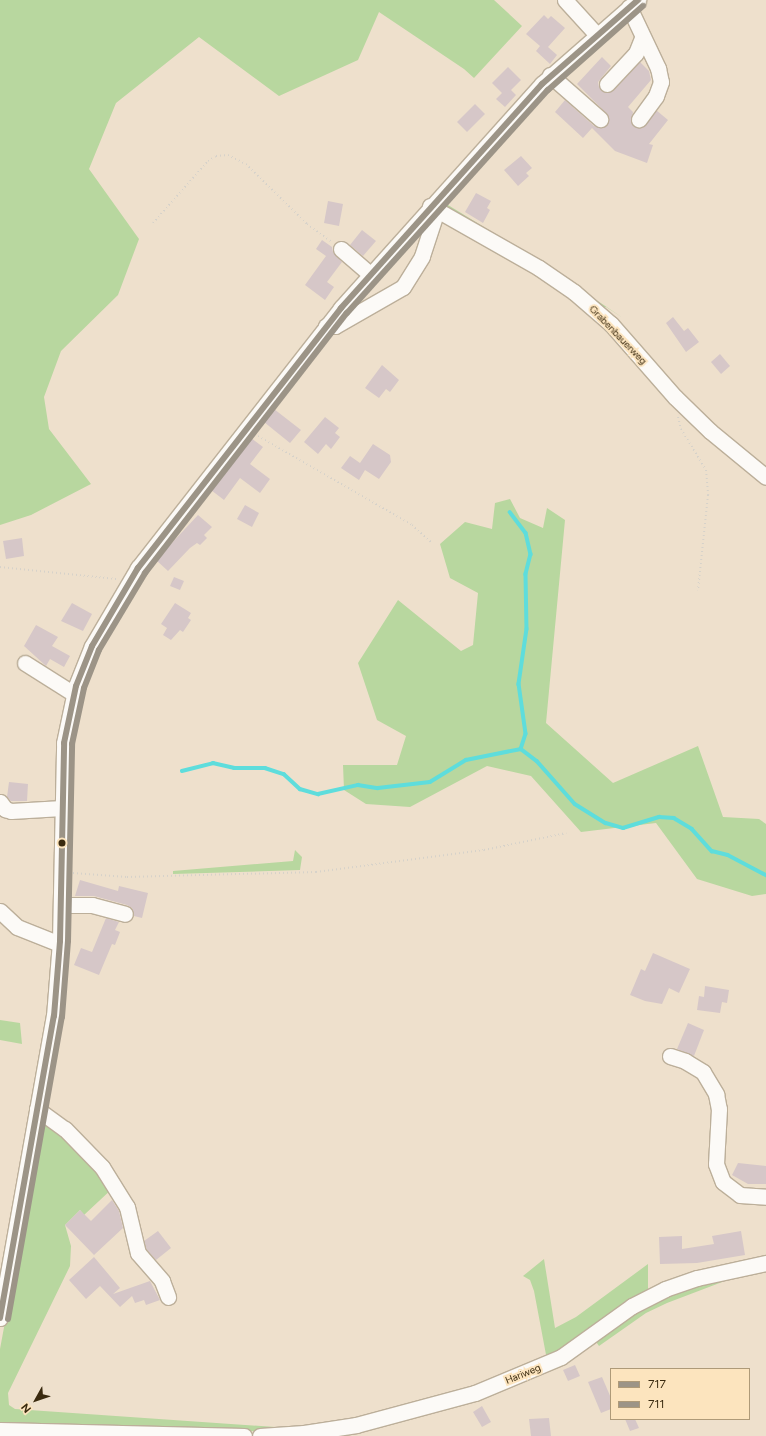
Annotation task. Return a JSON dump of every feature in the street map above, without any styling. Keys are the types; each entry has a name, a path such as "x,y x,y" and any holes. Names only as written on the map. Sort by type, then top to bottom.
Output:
{"street":[{"path":"565,0 596,34"},
{"path":"0,1318 54,1016 60,944 64,743 74,694 92,646 130,580 245,428 326,326 370,274 434,208 550,75 634,3 642,38 658,68 661,82 656,96 639,119"},
{"path":"607,84 636,54 642,38"},
{"path":"550,75 600,119"},
{"path":"326,326 335,326 404,287 422,256 434,208"},
{"name":"Grabenbauerweg","path":"434,208 539,268 574,292 611,324 683,404 710,431 766,477"},
{"path":"341,249 370,274"},
{"path":"25,663 74,694"},
{"path":"0,802 4,809 11,810 62,808"},
{"path":"60,905 92,905 125,914"},
{"path":"0,911 17,927 60,944"},
{"path":"670,1056 686,1061 703,1072 716,1094 719,1109 716,1164 723,1182 740,1195 766,1197"},
{"path":"38,1109 65,1129 108,1176 128,1207 138,1254 162,1280 168,1297"},
{"name":"Hariweg","path":"260,1436 304,1433 356,1425 476,1393 561,1357 632,1306 665,1289 697,1278 766,1263"},
{"path":"0,1430 244,1436"}],"path":[{"path":"153,223 208,161 216,156 228,155 246,164 307,224 341,249"},
{"path":"683,404 678,421 703,463 707,483 698,590"},
{"path":"245,428 412,525 432,543"},
{"path":"0,567 130,580"},
{"path":"61,872 127,877 316,872 484,850 566,833"}],"green space":[{"path":"0,0 494,0 522,26 474,78 464,69 379,12 358,60 279,96 199,37 116,103 89,169 139,239 118,295 61,351 44,397 49,429 91,484 31,515 0,525"},
{"path":"450,195 448,205 531,256 623,318 606,307 603,308 444,206 443,202"},
{"path":"510,499 520,518 543,528 547,508 565,520 546,723 613,783 698,746 723,817 759,819 766,824 766,894 752,896 697,879 656,823 581,832 531,776 487,766 410,807 366,804 344,790 343,765 397,765 406,736 377,720 358,663 398,600 461,651 473,645 478,593 450,578 440,544 465,522 492,529 495,503"},
{"path":"295,850 302,857 300,870 173,874 173,871 293,861"},
{"path":"0,1020 20,1023 22,1044 0,1040"},
{"path":"47,1121 114,1187 84,1215 80,1210 65,1225 71,1246 70,1266 8,1393 9,1405 15,1409 304,1429 234,1432 0,1423 0,1349 42,1123"},
{"path":"544,1259 555,1328 576,1317 648,1264 648,1293 547,1360 534,1291 530,1280 523,1276"},
{"path":"759,1268 667,1303 646,1313 599,1346 594,1339 666,1292"}],"building":[{"path":"544,15 548,19 551,16 565,28 548,47 557,55 550,64 536,51 540,46 526,34"},
{"path":"602,57 611,66 598,82 599,87 605,93 614,90 640,62 649,71 651,80 628,107 633,112 631,122 634,126 643,127 656,110 668,120 649,144 653,145 647,163 615,151 592,128 583,138 555,112 565,100 594,126 602,128 607,125 609,120 606,113 577,84"},
{"path":"508,67 521,80 511,90 516,95 505,107 496,99 502,93 492,83"},
{"path":"475,104 485,114 467,132 457,122"},
{"path":"521,156 532,168 526,173 529,176 518,186 504,170"},
{"path":"476,193 491,201 487,208 490,210 483,223 465,212"},
{"path":"328,201 343,204 339,226 324,223"},
{"path":"362,230 376,241 363,256 350,245"},
{"path":"322,240 332,247 333,252 342,262 327,282 334,287 325,300 305,285 326,256 316,249"},
{"path":"673,317 684,331 688,328 699,342 686,352 666,323"},
{"path":"720,354 730,366 721,374 711,362"},
{"path":"382,365 399,380 390,392 386,389 379,398 365,388"},
{"path":"274,409 301,430 290,443 264,422"},
{"path":"325,417 339,428 335,433 340,437 331,449 326,444 318,454 304,442"},
{"path":"251,438 263,447 250,464 270,479 260,493 240,478 224,500 211,490"},
{"path":"373,444 390,455 391,462 379,479 365,470 359,480 341,468 350,456 360,463"},
{"path":"245,505 259,513 252,527 237,519"},
{"path":"198,515 212,527 204,535 207,538 200,545 197,543 190,548 168,571 156,560"},
{"path":"22,538 24,556 6,559 3,541"},
{"path":"174,577 184,581 180,590 170,586"},
{"path":"72,603 92,614 83,631 61,621"},
{"path":"175,603 191,613 188,618 191,620 183,632 180,630 171,640 163,635 167,628 161,624"},
{"path":"36,625 58,637 52,646 70,656 64,667 50,659 46,666 24,646"},
{"path":"9,782 28,784 27,801 11,801 7,797"},
{"path":"80,880 118,891 119,886 148,893 142,918 134,916 132,908 127,905 94,896 75,896"},
{"path":"106,918 119,922 115,930 120,932 115,945 112,944 99,975 74,965 81,948 92,952"},
{"path":"653,953 690,969 679,993 669,988 662,1004 645,1001 630,995 641,969 645,971"},
{"path":"705,986 729,990 727,1003 722,1002 720,1013 697,1010 699,996 704,997"},
{"path":"688,1023 704,1030 694,1056 677,1049"},
{"path":"738,1163 766,1166 766,1184 748,1184 732,1175"},
{"path":"112,1200 119,1211 123,1228 94,1255 65,1225 80,1210 91,1221"},
{"path":"158,1231 171,1248 156,1260 146,1249 144,1241"},
{"path":"741,1231 745,1255 697,1263 660,1264 659,1237 682,1236 682,1249 714,1244 712,1236"},
{"path":"94,1257 120,1288 113,1294 150,1281 160,1300 146,1305 144,1300 135,1303 132,1296 120,1307 100,1286 86,1299 69,1280"},
{"path":"575,1365 580,1376 568,1381 563,1370"},
{"path":"602,1377 610,1396 610,1409 601,1413 588,1382"},
{"path":"482,1406 491,1422 482,1427 473,1412"},
{"path":"549,1418 551,1436 531,1436 529,1419"},
{"path":"625,1420 635,1420 639,1428 630,1431"}],"waterway":[{"path":"510,512 526,533 531,554 526,574 527,629 519,684 526,734 521,749"},
{"path":"182,771 213,763 234,768 265,768 284,774 300,789 318,794 358,785 378,788 430,782 466,760 521,749 537,761 575,804 606,823 623,828 659,817 674,818 692,829 712,851 728,855 766,875"}],"transit line":[{"name":"717","path":"0,1318 54,1016 60,941 64,743 76,686 92,646 138,568 341,308 542,84 638,0"},
{"name":"711","path":"8,1319 62,1017 68,941 72,744 84,688 99,650 145,573 347,313 548,90 643,6"}]}
